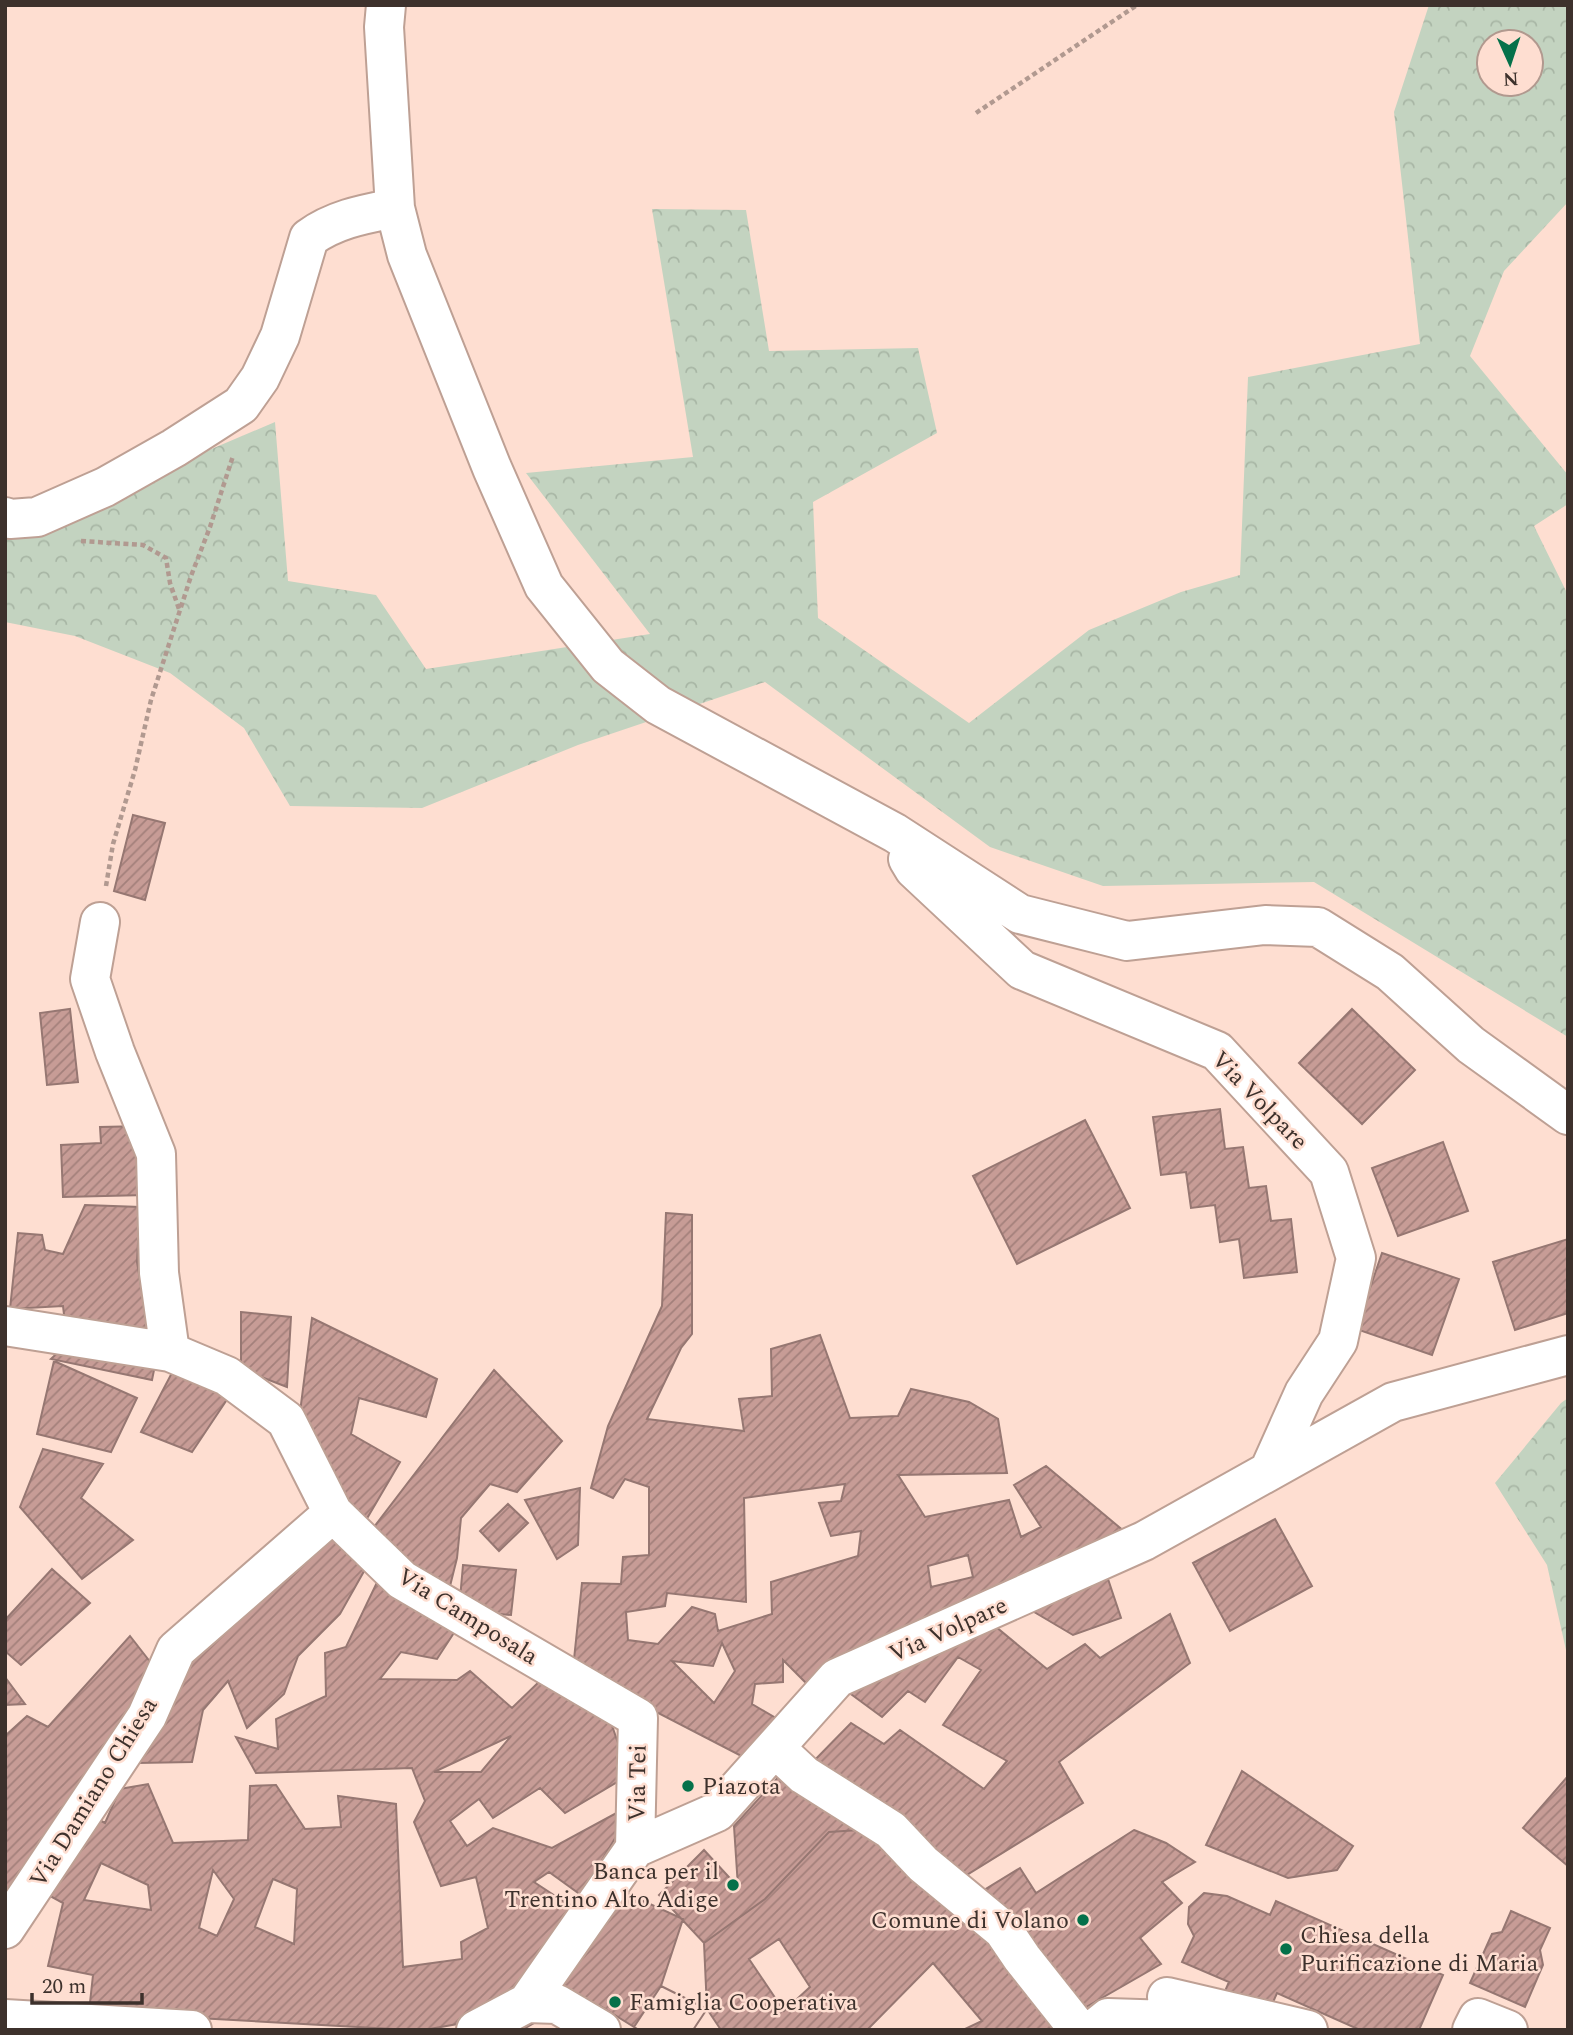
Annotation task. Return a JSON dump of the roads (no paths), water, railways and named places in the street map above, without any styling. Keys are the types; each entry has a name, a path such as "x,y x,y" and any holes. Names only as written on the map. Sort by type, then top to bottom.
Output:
{"street":[{"path":"386,5 384,27 395,208 407,255 492,468 544,586 608,666 658,705 895,833 1020,914 1127,941 1265,925 1318,927 1390,972 1471,1045 1568,1115"},
{"path":"5,517 37,517 106,487 241,405 260,378 280,335 309,238 321,229 352,217 395,208"},
{"name":"Via Volpare","path":"895,833 914,869 1022,970 1217,1051 1329,1172 1356,1258 1338,1341 1304,1393 1269,1471"},
{"path":"100,922 90,979 115,1052 156,1154 159,1273 170,1352"},
{"name":"Via Camposala","path":"5,1326 170,1352 227,1376 286,1420 333,1513 402,1580 638,1718"},
{"name":"Via Volpare","path":"775,1748 837,1678 1144,1541 1393,1402 1568,1354"},
{"name":"Via Damiano Chiesa","path":"5,1929 147,1716 176,1650 333,1513"},
{"name":"Via Tei","path":"635,1848 638,1718"},
{"path":"775,1748 804,1775 891,1830 923,1864 1003,1930 1079,2030"},
{"name":"Via Tei","path":"527,2003 635,1848 717,1812 775,1748"},
{"path":"1167,1997 1308,2030"},
{"path":"476,2030 527,2003 557,2004 601,2030"},
{"path":"1093,2030 1108,2018 1209,2021 1232,2030"},
{"path":"5,2019 192,2030"}],"place":[{"name":"Piazota","path":"688,1786"},
{"name":"Banca per il Trentino Alto Adige","path":"733,1885"},
{"name":"Comune di Volano","path":"1083,1920"},
{"name":"Chiesa della Purificazione di Maria","path":"1286,1949"},
{"name":"Famiglia Cooperativa","path":"615,2002"}]}
